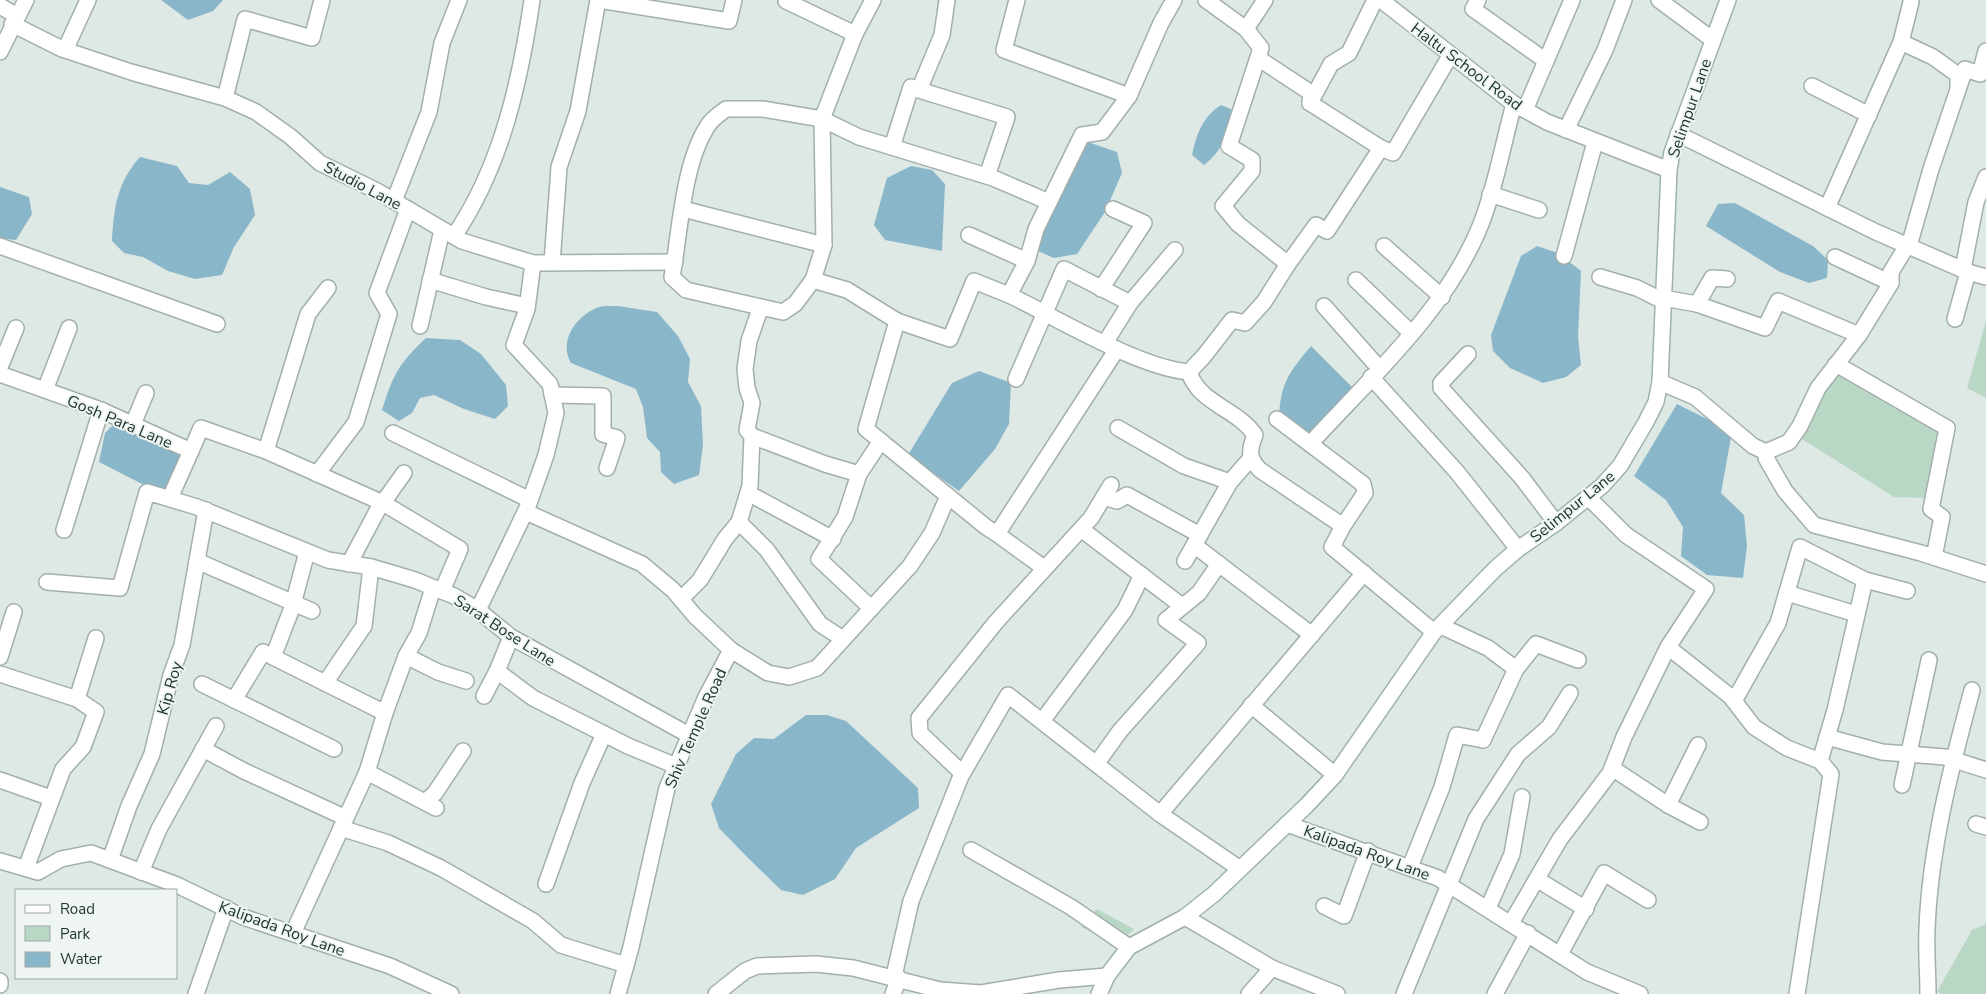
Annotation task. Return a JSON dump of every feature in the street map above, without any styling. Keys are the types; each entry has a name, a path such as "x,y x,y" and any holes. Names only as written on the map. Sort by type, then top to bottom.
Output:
{"street":[{"path":"0,52 26,0"},
{"path":"66,50 88,0"},
{"path":"225,98 245,18 312,38 322,0"},
{"path":"394,201 429,112 442,43 459,0"},
{"path":"420,326 430,280 448,233 472,209 510,116 532,0"},
{"path":"552,263 559,167 578,111 598,0 729,21 734,0"},
{"path":"873,0 855,34 822,119 824,244 813,280 795,304 783,312 760,309 686,290 672,277 682,209 695,154 709,124 726,108 762,109 822,119 860,137 987,176 1049,202"},
{"path":"919,90 942,35 947,0"},
{"path":"1017,0 1004,50 1129,96"},
{"path":"1009,295 1027,261 1036,229 1082,135 1102,132 1129,96 1161,23 1174,0"},
{"path":"1206,0 1246,29 1261,48 1229,146 1252,160 1252,171 1223,206 1238,224 1288,264"},
{"path":"1246,29 1265,0"},
{"path":"1310,103 1331,64 1349,53 1375,0"},
{"name":"Haltu School Road","path":"1381,0 1450,56 1519,107 1566,130 1669,170"},
{"path":"1478,0 1473,9 1546,61"},
{"path":"1310,444 1412,333 1442,297 1481,224 1519,107 1546,61 1572,0"},
{"path":"1566,130 1605,50 1624,0"},
{"path":"1659,0 1713,40"},
{"name":"Selimpur Lane","path":"1287,824 1334,775 1437,629 1495,569 1518,549 1556,524 1602,486 1620,466 1656,402 1660,382 1669,170 1678,134 1728,0"},
{"path":"786,1 855,34"},
{"path":"1828,208 1901,42 1910,1"},
{"name":"Studio Lane","path":"0,6 15,20 66,50 131,72 225,98 256,112 292,137 320,163 394,201 448,233 491,251 533,263 675,262"},
{"path":"1901,42 1933,57 1958,75 1958,92"},
{"path":"1660,382 1695,397 1753,446 1766,452 1789,442 1800,426 1818,388 1859,335 1891,283 1891,272 1907,246 1920,212 1931,169 1965,68 1980,74 1986,51"},
{"path":"1310,103 1381,148 1393,153 1450,56"},
{"path":"1258,58 1311,93 1310,103"},
{"path":"1812,86 1869,115"},
{"path":"892,147 911,87 1007,117 987,176"},
{"path":"1678,134 1907,246 1965,271 1986,277"},
{"path":"1564,256 1595,142"},
{"path":"1189,372 1232,320 1245,323 1264,302 1316,225 1327,231 1381,148"},
{"path":"1955,319 1976,202 1985,180"},
{"path":"1490,194 1540,210"},
{"path":"317,474 356,422 389,314 377,293 408,209"},
{"path":"682,209 824,244"},
{"path":"1101,289 1144,223 1113,209"},
{"path":"969,236 1027,261"},
{"path":"0,246 217,324"},
{"path":"1384,246 1442,297"},
{"path":"997,534 1111,346 1130,303 1175,250"},
{"path":"1835,257 1891,283"},
{"path":"478,610 528,506 546,456 556,413 550,384 514,345 527,306 533,263"},
{"path":"1016,379 1064,269 1130,303"},
{"path":"1600,277 1637,288 1663,300 1697,304 1765,328 1778,301 1859,335"},
{"path":"1697,304 1712,278 1727,279"},
{"path":"430,280 486,297 527,306"},
{"path":"813,280 847,290 897,321 950,339 974,281 1009,295 1111,346 1172,371 1189,372"},
{"path":"1356,280 1412,333"},
{"path":"266,451 308,314 328,288"},
{"path":"1324,306 1375,373 1518,549"},
{"path":"760,309 749,341 745,369 747,388 752,402 747,430 752,436 825,464 859,474"},
{"path":"897,321 866,429 948,496 1044,568"},
{"path":"0,367 16,328"},
{"path":"45,390 69,328"},
{"path":"1468,354 1441,383 1441,388 1522,478 1556,524"},
{"path":"1836,364 1947,428 1930,510 1942,517 1934,557"},
{"path":"1189,372 1193,384 1216,404 1249,426 1255,435 1249,450 1251,458 1260,470 1343,526"},
{"name":"Gosh Para Lane","path":"0,374 101,410 191,451 170,498"},
{"path":"133,424 146,393"},
{"path":"552,395 603,396 603,434 617,438 606,468"},
{"path":"64,530 101,410"},
{"path":"1277,419 1365,486 1365,493 1343,526 1332,547 1437,629 1488,648 1516,669"},
{"path":"191,451 201,428 266,451 383,503 460,549 438,589 419,633 406,656 366,772 293,934"},
{"path":"1118,428 1184,466 1230,482"},
{"path":"393,433 528,506 642,564 681,599 695,616 732,650"},
{"path":"681,599 700,580 725,538 739,522 748,492 752,436"},
{"path":"871,608 819,559 833,539 845,516 859,474 881,441"},
{"path":"1766,452 1766,458 1785,491 1814,526 1934,557 1986,574"},
{"path":"1185,561 1230,482 1251,458"},
{"path":"349,564 383,503 404,473"},
{"path":"962,774 920,732 919,718 996,622 1081,529 1108,491 1117,501 1127,495 1197,540 1218,564 1312,634"},
{"name":"Sarat Bose Lane","path":"47,582 120,588 147,492 206,510 328,560 371,567 438,589 478,610 511,637 689,735"},
{"path":"748,492 833,539"},
{"name":"Shiv Temple Road","path":"618,994 667,788 689,735 732,650 768,674 789,677 817,668 910,566 932,533 948,496"},
{"path":"1512,922 1560,839 1612,768 1624,737 1668,647 1706,590 1626,535 1588,496"},
{"name":"Kip Roy","path":"110,860 129,806 152,754 170,675 182,645 206,510"},
{"path":"739,522 767,550 820,624 843,638"},
{"path":"1081,529 1182,606"},
{"path":"1734,701 1778,623 1800,547 1864,580 1907,591"},
{"path":"273,657 293,604 307,552"},
{"path":"197,561 211,565 312,612"},
{"path":"1097,762 1120,731 1198,643 1166,620 1199,593 1218,564"},
{"path":"325,683 364,626 371,567"},
{"path":"1160,814 1364,573"},
{"path":"1042,721 1125,610 1142,575"},
{"path":"1820,761 1835,710 1864,580"},
{"path":"1787,592 1856,614"},
{"path":"0,657 14,612"},
{"path":"484,696 498,671 511,637"},
{"path":"77,699 96,638"},
{"path":"1410,867 1442,787 1457,735 1483,740 1516,669 1536,644 1578,660"},
{"path":"1668,647 1734,701 1754,727 1787,748 1820,761 1831,774 1797,994"},
{"path":"234,700 264,652 385,713"},
{"path":"406,656 438,672 466,681"},
{"path":"1902,785 1929,660"},
{"path":"498,671 533,698 604,734 676,766"},
{"path":"0,674 77,699 96,712 84,747 63,769 26,868"},
{"path":"202,684 334,749"},
{"path":"1928,994 1927,929 1937,838 1953,760 1972,690"},
{"path":"893,994 911,900 962,774 1008,694 1097,762 1160,814 1240,869"},
{"path":"1404,994 1476,819 1518,754 1549,727 1570,694"},
{"path":"1251,705 1334,775"},
{"path":"141,872 159,829 216,726"},
{"path":"546,884 582,783 604,734"},
{"path":"1827,737 1882,752 1953,760 1986,770"},
{"path":"1668,805 1698,745"},
{"path":"203,749 343,823 441,868 533,921 561,945 626,965"},
{"path":"366,772 431,805 435,793 463,751"},
{"path":"1612,768 1668,805 1700,822"},
{"path":"0,780 51,798"},
{"path":"1488,908 1512,854 1522,797"},
{"name":"Kalipada Roy Lane","path":"1107,976 1129,947 1185,917 1240,869 1287,824 1410,867 1449,884 1512,922 1587,972 1622,991 1640,994"},
{"path":"970,850 1071,907 1129,947"},
{"path":"1324,906 1344,916 1368,852"},
{"name":"Kalipada Roy Lane","path":"0,862 38,872 61,859 91,853 177,885 226,908 293,934 390,966 451,994"},
{"path":"1560,954 1604,873 1648,900"},
{"path":"1538,880 1586,909"},
{"path":"196,994 226,908"},
{"path":"1185,917 1272,968 1337,994"},
{"path":"1495,994 1528,933"},
{"path":"716,994 745,971 757,966 816,964 866,970 940,990 981,994 1059,980 1107,976 1099,994"},
{"path":"1249,994 1272,968"}],"green space":[{"path":"1986,321 1986,398 1967,388"},
{"path":"1837,370 1940,428 1928,498 1894,497 1802,439 1822,387"},
{"path":"1097,909 1134,929 1118,944 1081,927"},
{"path":"1986,924 1986,994 1943,994 1937,992 1972,930"}],"water":[{"path":"161,0 223,0 213,11 188,20"},
{"path":"1221,105 1231,109 1227,133 1216,154 1204,165 1192,155 1196,140 1205,120"},
{"path":"1085,141 1117,152 1122,173 1105,212 1077,254 1054,258 1038,251 1038,239"},
{"path":"140,157 177,166 189,183 208,185 230,172 250,189 255,215 234,247 222,275 195,279 168,271 143,257 124,253 112,241 118,196 126,176"},
{"path":"911,166 932,170 945,184 942,251 885,240 874,225 887,178"},
{"path":"0,187 29,197 32,214 16,240 0,238"},
{"path":"1735,203 1813,246 1828,260 1827,278 1809,283 1780,272 1706,226 1718,204"},
{"path":"1537,246 1558,253 1581,271 1578,337 1581,365 1566,377 1543,383 1510,368 1493,351 1491,335 1521,256"},
{"path":"618,306 657,312 678,336 690,359 688,382 701,406 703,445 699,475 674,484 661,472 660,452 647,438 643,407 636,389 571,363 567,347 570,332 575,325 587,313 596,308"},
{"path":"426,338 460,340 481,354 506,385 508,406 495,419 464,409 434,395 420,398 412,413 399,421 382,410 398,370 409,355"},
{"path":"1311,346 1353,388 1306,437 1279,418 1284,386 1297,363"},
{"path":"979,371 1011,383 1009,424 995,449 959,491 908,455 952,383"},
{"path":"1677,404 1711,421 1731,437 1721,493 1744,515 1747,546 1743,578 1707,575 1681,556 1683,527 1666,500 1634,476"},
{"path":"116,422 181,453 166,488 152,489 99,462 105,433"},
{"path":"806,715 827,715 846,721 918,788 919,808 856,848 835,879 803,895 781,890 748,858 719,828 711,804 736,754 754,738 774,739"}]}
